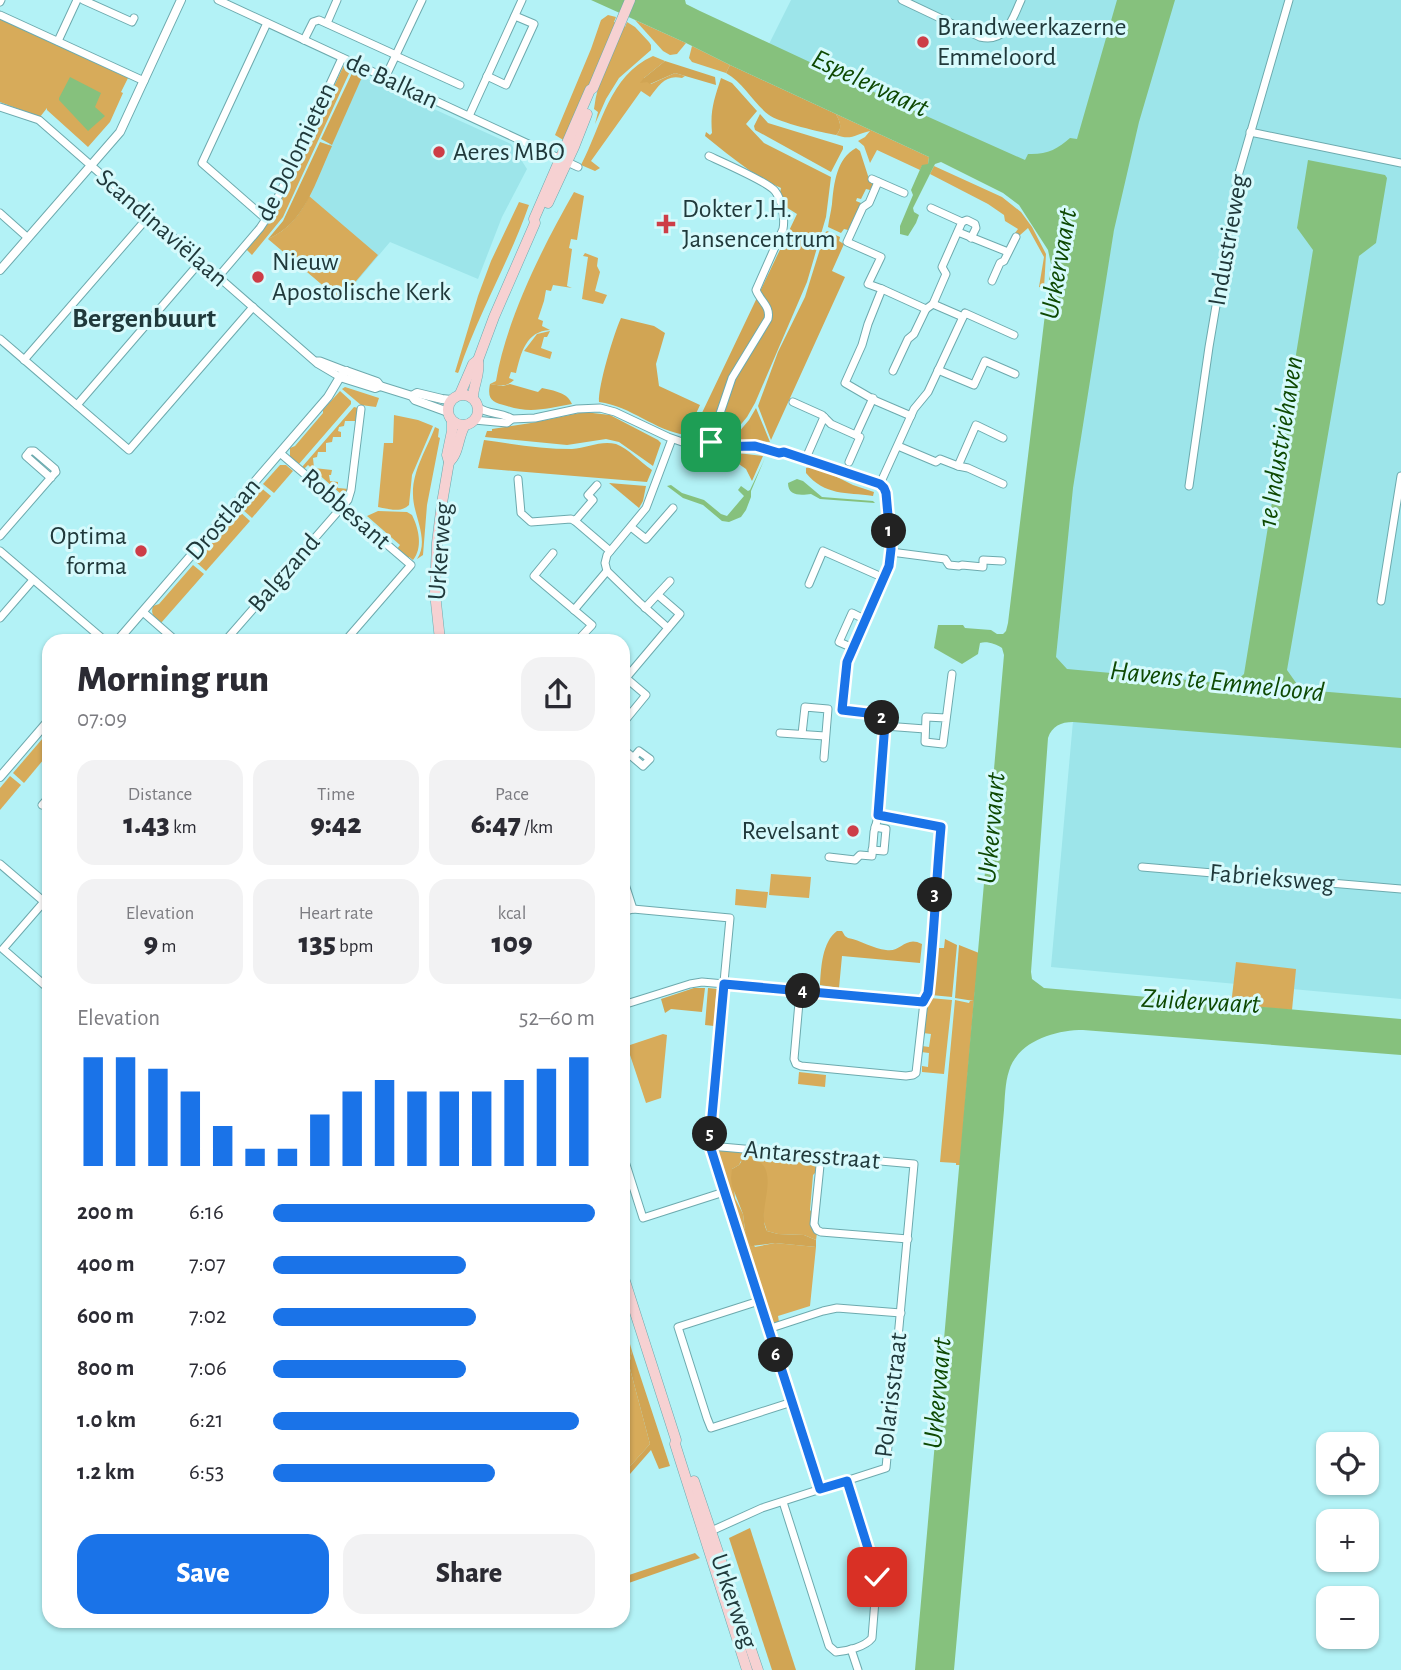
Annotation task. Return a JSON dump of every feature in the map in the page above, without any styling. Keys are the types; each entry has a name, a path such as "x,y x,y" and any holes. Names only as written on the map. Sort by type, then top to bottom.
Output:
{"main road":[{"path":"478,360 480,366 473,389 477,414 470,422 458,424 450,416 448,406 456,397 472,364 478,360 535,223 538,222 588,111 593,88 630,0"},
{"path":"456,397 467,395 475,403"},
{"name":"Urkerweg","path":"439,634 435,593 436,561 449,462 447,455 450,416"},
{"name":"Urkerweg","path":"449,462 454,458 461,433 470,422"},
{"name":"Urkerweg","path":"630,1297 676,1440 680,1441 684,1452 747,1670"},
{"name":"Urkerweg","path":"707,1533 758,1670"}],"street":[{"path":"58,41 77,0"},
{"path":"83,0 132,22 134,18"},
{"path":"0,270 120,131 181,0"},
{"name":"de Balkan","path":"218,0 564,160"},
{"path":"327,23 337,0"},
{"path":"385,78 422,0"},
{"path":"468,116 522,0"},
{"path":"902,0 980,37 992,39 1006,29 1021,0"},
{"name":"Industrieweg","path":"1189,486 1232,204 1289,0"},
{"path":"0,15 144,81"},
{"path":"487,76 506,85 534,24 515,16"},
{"path":"304,40 314,21 318,20 460,85"},
{"path":"266,219 202,163 267,23"},
{"name":"de Dolomieten","path":"219,276 266,219 342,58"},
{"name":"Scandinaviëlaan","path":"0,107 45,125 317,361 344,376 377,382 380,386 412,396 415,400 450,416"},
{"path":"1250,132 1401,163"},
{"path":"709,156 771,187 778,197 784,221 756,290 768,308 769,316 732,378 711,447"},
{"path":"564,160 578,167"},
{"path":"904,193 875,180 869,203 863,207 847,242 881,257 868,284 963,317"},
{"path":"931,208 962,222 967,220 975,224 971,238"},
{"path":"0,213 28,238"},
{"path":"24,360 149,216"},
{"path":"893,372 908,339 914,334 946,274 942,267 962,222"},
{"path":"957,233 1008,252"},
{"path":"992,281 1016,237"},
{"path":"77,405 201,261"},
{"path":"882,289 845,383 911,416"},
{"path":"0,339 129,450 253,307"},
{"path":"880,484 911,416 928,392 965,313 1014,335"},
{"path":"938,370 974,385 985,361 1015,374"},
{"name":"Drostlaan","path":"123,634 328,397 332,397 344,376"},
{"name":"Scandinaviëlaan","path":"412,396 416,393 442,400 456,397"},
{"path":"856,435 873,398"},
{"path":"793,402 860,437 849,462"},
{"path":"475,403 485,412 512,419 600,408 615,412 672,439 694,445 755,446 784,452 880,484 886,493 891,552 884,578 845,668 842,708"},
{"path":"342,506 351,494 361,409"},
{"path":"806,458 824,417"},
{"path":"470,422 507,423 512,419"},
{"path":"967,424 976,425 1003,438"},
{"path":"958,467 975,427"},
{"path":"668,628 607,571 605,561 610,551 646,508 672,439"},
{"path":"898,446 936,462 940,459 958,467 968,468 1003,484"},
{"name":"Robbesant","path":"281,453 411,565 351,634"},
{"path":"1381,601 1401,476"},
{"path":"0,536 51,478"},
{"path":"518,480 521,513 531,522 571,519 610,551"},
{"path":"575,521 593,500 588,495 597,485"},
{"name":"Balgzand","path":"231,634 342,506"},
{"path":"631,527 646,539 673,508"},
{"path":"0,551 97,634"},
{"path":"809,584 823,551 884,578"},
{"path":"891,552 945,559 949,565 959,566 983,567 983,560 1002,561"},
{"path":"554,554 534,576 592,625 584,634"},
{"path":"574,610 607,571"},
{"path":"0,618 33,580"},
{"path":"645,608 670,582"},
{"path":"630,673 680,614 658,595"},
{"path":"143,612 168,634"},
{"path":"853,648 839,642 848,620 852,613 866,620"},
{"path":"946,718 926,717 925,742 943,744 952,674"},
{"path":"630,681 646,695 630,714"},
{"path":"802,734 805,707 842,708 877,714 883,719 885,726 875,827 886,829 884,851 873,850 872,856 860,855 855,860 830,858"},
{"path":"824,758 828,709"},
{"path":"885,726 925,729"},
{"path":"0,777 42,728"},
{"path":"780,733 825,736"},
{"path":"630,755 634,758"},
{"path":"800,991 795,1063 906,1076 915,1074 918,1067 923,1002 928,993 941,827 878,815"},
{"path":"0,864 42,897"},
{"name":"Fabrieksweg","path":"1142,867 1401,889"},
{"path":"630,900 633,909"},
{"path":"42,907 4,949 42,983"},
{"path":"630,910 730,918 710,1146 820,1489"},
{"path":"630,1003 694,983 923,1002"},
{"name":"Antaresstraat","path":"710,1146 914,1164"},
{"path":"821,1156 814,1224 816,1228 820,1231 908,1239"},
{"name":"Polarisstraat","path":"726,1525 762,1508 886,1468 914,1164"},
{"path":"630,1177 643,1218 724,1192"},
{"path":"759,1301 678,1327 711,1428 792,1402"},
{"path":"768,1329 837,1308 901,1313"},
{"path":"782,1502 830,1646 836,1652 851,1649 867,1643 872,1638 877,1577 847,1481"},
{"name":"Urkerweg","path":"707,1533 726,1525"},
{"path":"851,1649 858,1670"}],"shaded area":[{"path":"791,0 1401,0 1401,999 1051,967 1073,721 1051,661 1064,526 1125,163 1018,168 769,44"},
{"path":"0,15 46,40 128,78 110,122 88,147 47,108 40,117 0,102"},
{"path":"608,15 616,17 616,23 565,141 555,135 601,20"},
{"path":"635,20 686,43 677,54 670,55 663,51"},
{"path":"627,22 649,42 651,50 619,78 595,124 598,112 594,109 598,88"},
{"path":"692,46 730,65 726,73 692,62 689,58"},
{"path":"653,56 665,61 644,78 651,84 675,73 685,76 667,79 650,97 641,91 591,161 600,168 595,171 581,165 616,89 638,65"},
{"path":"665,61 715,77 716,85 675,73 650,84 640,83"},
{"path":"344,65 351,69 283,217 252,255 246,249 272,219"},
{"path":"730,65 836,114 840,130 836,135 812,130 769,115 726,73"},
{"path":"353,71 363,75 332,145 321,139"},
{"path":"361,76 511,144 527,169 502,217 478,279 390,242 341,300 281,248"},
{"path":"721,78 732,83 757,111 746,124 764,143 831,177 826,217 807,282 755,403 728,440 707,441 690,438 797,214 778,202 781,188 732,158 705,136 706,132 710,135 712,133 713,105"},
{"path":"760,114 768,123 843,146 831,172 755,130 754,126"},
{"path":"836,114 929,157 928,165 922,166 920,170 877,150 870,163 864,146 858,141 870,131 850,137 836,135 840,122"},
{"path":"320,142 332,146 308,200 291,223 268,239 283,221"},
{"path":"856,148 860,151 873,184 870,190 866,189 861,199 857,198 856,201 861,203 848,230 844,229 841,233 828,227 834,188 840,165"},
{"path":"934,166 1002,197 1021,212 1046,254 1044,288 1039,287 1044,257 1028,228 1019,236 1015,233 1018,229 1005,221 1004,215 930,174"},
{"path":"574,192 584,196 577,240 571,239 569,248 572,249 567,286 572,288 553,285 551,291 546,290 538,319 543,321 542,326 550,330 535,334 526,344 516,373 511,372 509,378 514,380 503,385 490,384 496,381 508,333 527,284"},
{"path":"309,196 378,255 340,300 268,239 293,221"},
{"path":"519,202 529,205 459,371 455,372 491,261"},
{"path":"827,231 840,237 839,241 844,244 832,271 845,277 771,440 758,406 778,352 805,297"},
{"path":"585,253 598,258 597,266 600,272 595,291 607,295 603,304 582,299 588,257 583,256"},
{"path":"621,318 654,326 665,333 656,364 659,386 700,405 686,435 664,429 622,408 599,402 607,360"},
{"path":"550,331 547,337 544,337 541,348 552,352 550,359 524,351 537,334"},
{"path":"490,384 510,384 538,392 542,388 551,390 563,394 572,404 524,410 492,400 489,394"},
{"path":"345,387 379,398 376,407 361,405 342,389"},
{"path":"340,391 351,404 299,464 290,457 290,448 295,446"},
{"path":"354,407 358,408 356,421 345,421 338,431 341,432 341,437 333,437 332,442 326,443 326,452 318,452 317,457 313,458 314,468 332,470 330,481 338,482 338,488 349,489 346,497 341,499 337,498 341,494 308,465 304,469 302,467"},
{"path":"756,408 770,442 732,440 749,420"},
{"path":"584,412 610,415 658,440 661,443 653,466 619,442 606,439 567,445 485,437 487,431 492,429"},
{"path":"394,415 433,426 412,475 409,505 399,510 378,507 384,443 393,443"},
{"path":"435,427 439,429 440,438 427,505 423,555 417,559 422,544 413,486 417,469"},
{"path":"484,440 561,449 616,444 652,470 647,482 478,468"},
{"path":"729,452 763,456 752,481 746,469 727,456"},
{"path":"280,465 286,465 293,471 274,493 263,484"},
{"path":"810,467 874,492 873,496 845,493 821,486 806,473 806,468"},
{"path":"609,483 646,486 639,508"},
{"path":"260,487 271,496 252,518 242,509"},
{"path":"239,511 250,521 206,571 196,562"},
{"path":"378,511 407,512 412,515 419,538 418,550 413,560 397,549 400,545 367,516"},
{"path":"193,565 204,574 161,623 153,614 153,606 159,604"},
{"path":"42,739 42,761 24,783 13,773"},
{"path":"10,776 21,785 0,810 0,788"},
{"path":"771,874 811,877 809,898 769,895"},
{"path":"736,889 768,892 766,908 735,905"},
{"path":"837,931 842,931 848,938 886,950 911,942 922,944 920,963 842,956 839,988 820,985 825,948"},
{"path":"945,939 957,945 952,997 931,995 935,958 938,948 944,948"},
{"path":"959,945 979,953 974,1001 955,998"},
{"path":"1236,962 1296,969 1292,1010 1231,1005"},
{"path":"694,988 705,988 702,1012 671,1009 665,1013 661,999"},
{"path":"708,988 718,989 719,995 716,997 714,1026 705,1025"},
{"path":"930,998 952,1000 944,1074 922,1072 922,1066 928,1067 929,1053 921,1052 922,1046 929,1047 931,1034 923,1033 925,1011"},
{"path":"955,1000 969,1003 974,1001 960,1165 940,1162"},
{"path":"667,1035 661,1098 646,1103 630,1055 630,1045"},
{"path":"799,1072 826,1075 825,1087 798,1084"},
{"path":"720,1150 784,1155 784,1161 809,1163 810,1158 817,1162 810,1210 813,1214 812,1229 817,1233 816,1240 804,1235 767,1231 763,1219 764,1209 741,1161 732,1169 735,1198 743,1214 745,1230 755,1247 775,1243 816,1247 810,1306 778,1316 779,1322 774,1323 769,1319 718,1155"},
{"path":"752,1157 761,1163 768,1180 764,1212 767,1231 804,1235 816,1240 816,1247 775,1243 751,1246 731,1178 732,1169 744,1158"},
{"path":"632,1351 670,1466 659,1469 651,1450 630,1474 630,1466 650,1444 630,1360"},
{"path":"630,1369 650,1444 630,1466"},
{"path":"750,1528 796,1670 772,1670 729,1538"},
{"path":"695,1553 700,1558 630,1583 630,1575"}],"water":[{"path":"591,0 685,0 686,4 700,11 1025,160 1028,154 1046,152 1070,138 1077,139 1117,0 1175,0 1139,122 1114,230 1073,488 1056,657 1067,669 1233,684 1244,674 1313,250 1297,228 1308,160 1385,175 1387,178 1376,243 1359,256 1287,670 1299,687 1305,690 1401,698 1401,748 1073,722 1058,726 1048,738 1031,972 1032,979 1044,988 1401,1019 1401,1055 1083,1030 1050,1035 1020,1052 1008,1076 1005,1090 954,1670 915,1670 1004,655 1002,648 997,645 980,643 978,654 962,664 934,648 938,625 963,625 965,628 991,630 997,634 1006,631 1051,264 1048,250 1019,205 1003,193 941,162 935,164 913,208 919,215 916,223 908,236 900,234 900,226 913,195 911,190 922,165 928,164 929,157"},
{"path":"70,77 101,93 95,107 105,116 88,131 59,100"},
{"path":"765,458 746,510 741,517 729,522 722,521 703,505 683,498 667,486 671,485 682,493 704,500 727,516 744,496 738,490 741,486 750,490"},
{"path":"797,479 822,497 875,503 820,499 811,494 796,494 790,491 788,483"}],"place":[{"name":"Brandweerkazerne Emmeloord","path":"923,42"},
{"name":"Aeres MBO","path":"439,152"},
{"name":"Dokter J.H. Jansencentrum","path":"666,224"},
{"name":"Nieuw Apostolische Kerk","path":"258,277"},
{"name":"Optima forma","path":"141,551"},
{"name":"Revelsant","path":"853,831"}],"district":[{"name":"Bergenbuurt","path":"144,319"}],"route":[{"path":"711,442 711,447 755,446 784,452 880,484 884,488 890,560 847,662 842,710 876,714 885,723 878,815 941,827 928,996 923,1002 724,984 710,1138 711,1149 820,1489 847,1481 877,1577"}],"water label":[{"name":"Espelervaart","path":"870,84"},
{"name":"Urkervaart","path":"1059,264"},
{"name":"1e Industriehaven","path":"1281,442"},
{"name":"Havens te Emmeloord","path":"1217,682"},
{"name":"Urkervaart","path":"992,828"},
{"name":"Zuidervaart","path":"1201,1002"},
{"name":"Urkervaart","path":"938,1393"}]}
